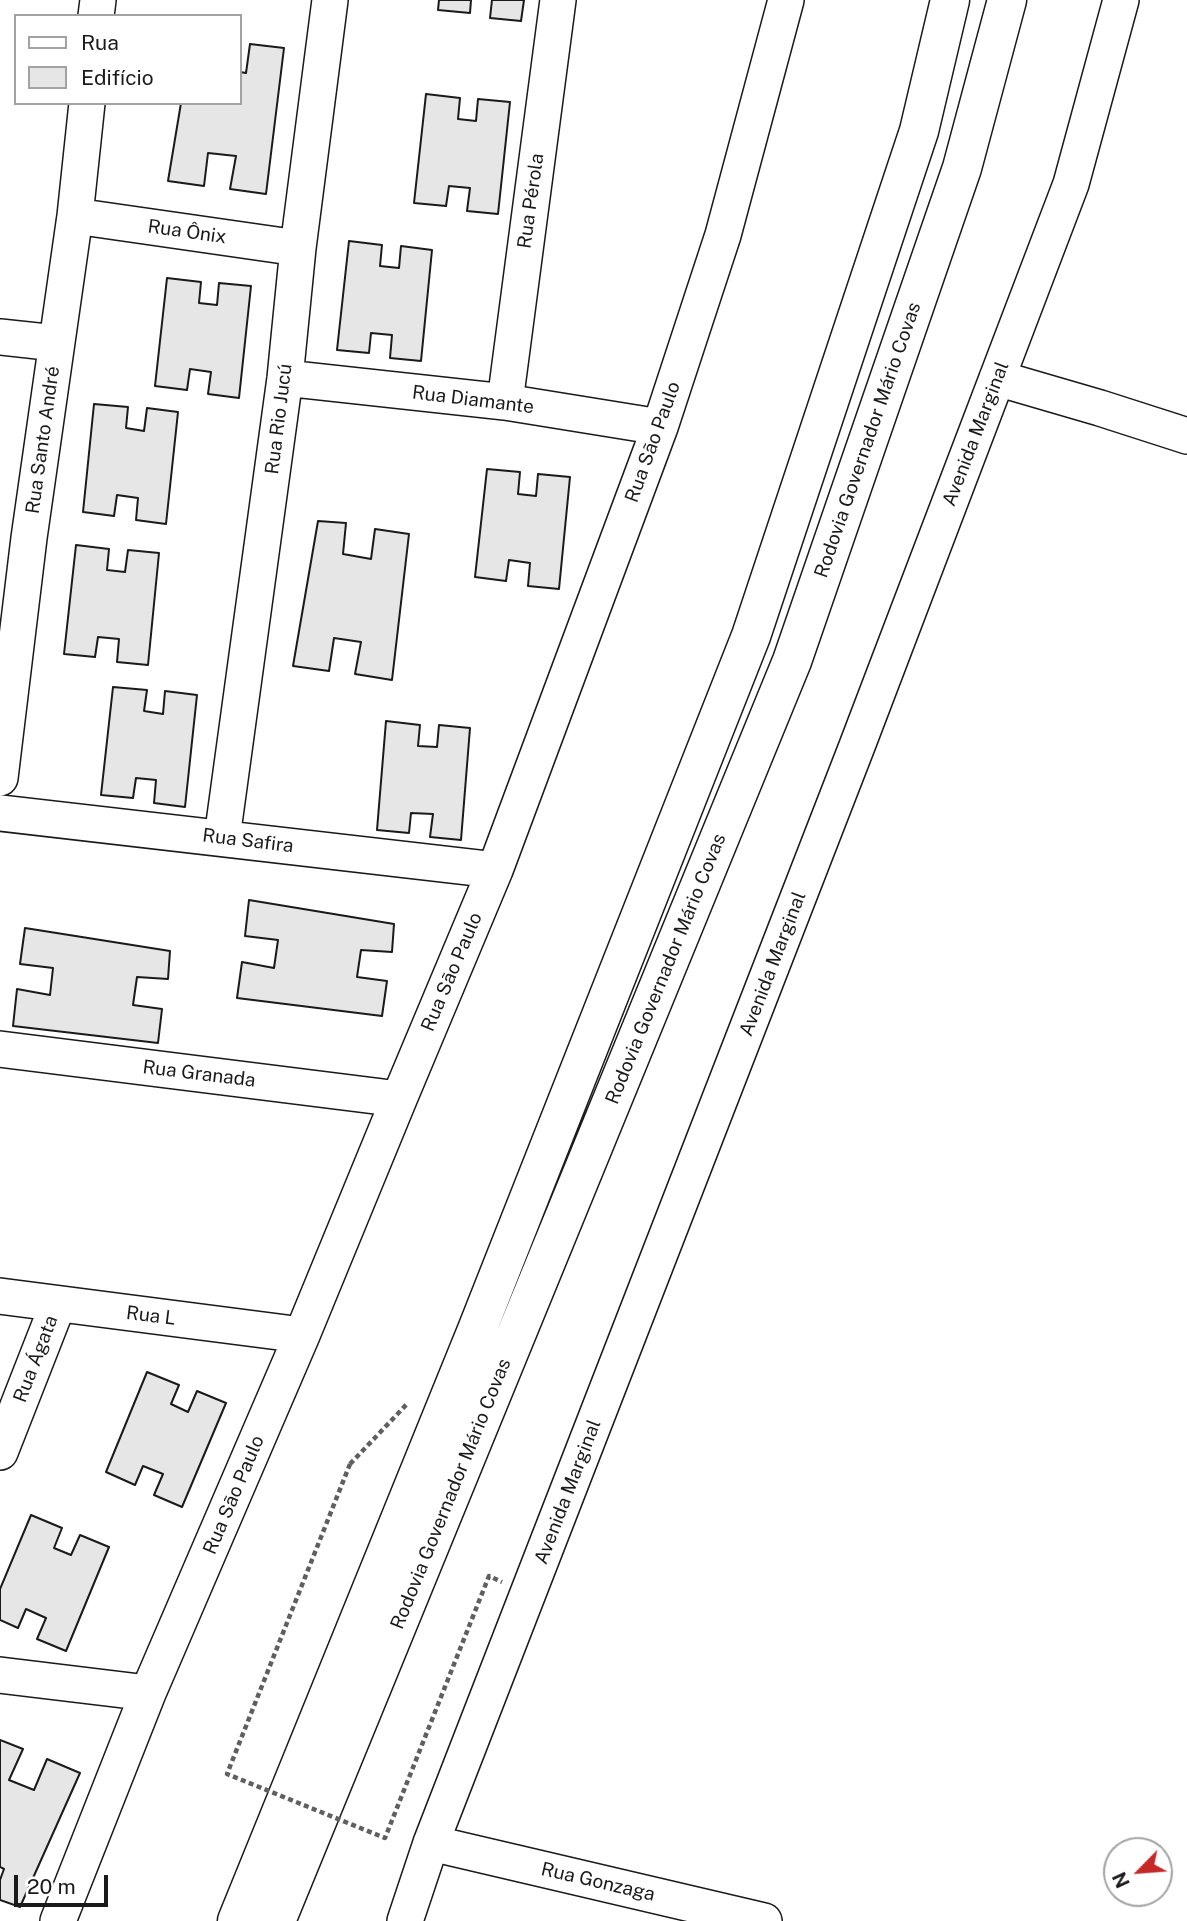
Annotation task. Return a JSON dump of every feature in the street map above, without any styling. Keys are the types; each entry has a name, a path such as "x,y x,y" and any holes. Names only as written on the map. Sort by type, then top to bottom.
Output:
{"main road":[{"name":"Rodovia Governador Mário Covas","path":"237,1921 477,1330 751,636 919,131 950,0"},
{"name":"Rodovia Governador Mário Covas","path":"276,1921 792,661 962,168 1007,0"}],"street":[{"name":"Rua Rio Jucú","path":"222,838 285,378 298,248 330,0"},
{"name":"Rua Pérola","path":"505,402 558,0"},
{"name":"Rua São Paulo","path":"58,1921 148,1693 302,1335 495,870 660,427 723,235 786,0"},
{"name":"Avenida Marginal","path":"405,1921 432,1843 852,759 1071,184 1121,0"},
{"name":"Rua Santo André","path":"0,778 15,536 57,343 87,105"},
{"name":"Rua Ônix","path":"75,216 298,248"},
{"path":"0,337 57,343"},
{"name":"Rua Diamante","path":"285,378 505,402 660,427"},
{"path":"997,378 1187,436"},
{"name":"Rua Safira","path":"0,813 495,870"},
{"name":"Rua Granada","path":"0,1049 399,1099"},
{"name":"Rua L","path":"0,1296 302,1335"},
{"name":"Rua Ágata","path":"0,1452 58,1304"},
{"path":"0,1675 148,1693"},
{"name":"Rua Gonzaga","path":"432,1843 764,1921"}],"path":[{"path":"350,1464 227,1774 385,1838 489,1576 502,1582"}],"building":[{"path":"439,0 471,0 470,13 438,10"},
{"path":"492,0 524,0 521,21 490,18"},
{"path":"250,44 284,48 266,194 230,189 236,156 208,153 204,186 168,181 181,105 242,105 242,72 246,73"},
{"path":"426,94 460,98 458,119 476,121 478,99 510,102 498,214 467,211 470,188 449,186 446,206 414,203"},
{"path":"349,241 382,245 380,266 399,268 401,246 432,250 421,361 390,358 392,335 371,333 369,353 337,350"},
{"path":"167,278 201,282 199,303 217,305 219,283 251,286 239,398 208,394 211,372 190,369 187,390 155,386"},
{"path":"94,404 128,407 126,428 144,431 147,408 178,412 166,524 136,520 138,498 117,495 114,516 83,512"},
{"path":"487,469 520,472 518,494 536,496 538,474 570,477 559,589 528,586 530,563 509,560 506,581 475,577"},
{"path":"318,521 346,523 343,554 371,559 375,529 409,534 392,680 355,674 361,642 334,638 329,671 293,666"},
{"path":"76,545 109,549 107,570 125,572 128,550 159,553 148,665 117,662 119,639 98,637 95,657 64,654"},
{"path":"113,687 147,690 144,711 163,714 165,691 197,695 185,807 154,803 156,780 136,778 133,798 101,795"},
{"path":"386,721 420,725 418,746 437,747 439,725 470,728 461,840 430,837 433,814 411,813 409,833 377,830"},
{"path":"249,900 394,924 392,952 361,950 357,977 387,981 382,1016 237,998 242,962 274,968 278,940 245,936"},
{"path":"25,928 170,951 168,979 137,977 133,1005 162,1009 158,1043 13,1026 17,989 50,995 53,968 20,964"},
{"path":"147,1372 179,1385 171,1404 188,1412 197,1391 226,1403 182,1507 154,1495 163,1474 143,1466 135,1485 106,1472"},
{"path":"31,1515 62,1528 54,1548 71,1555 80,1535 109,1547 66,1651 37,1639 46,1618 26,1609 18,1628 0,1620 0,1589"},
{"path":"0,1740 23,1749 9,1780 34,1790 47,1759 80,1773 20,1907 0,1900 0,1880 4,1869 0,1867"}]}
